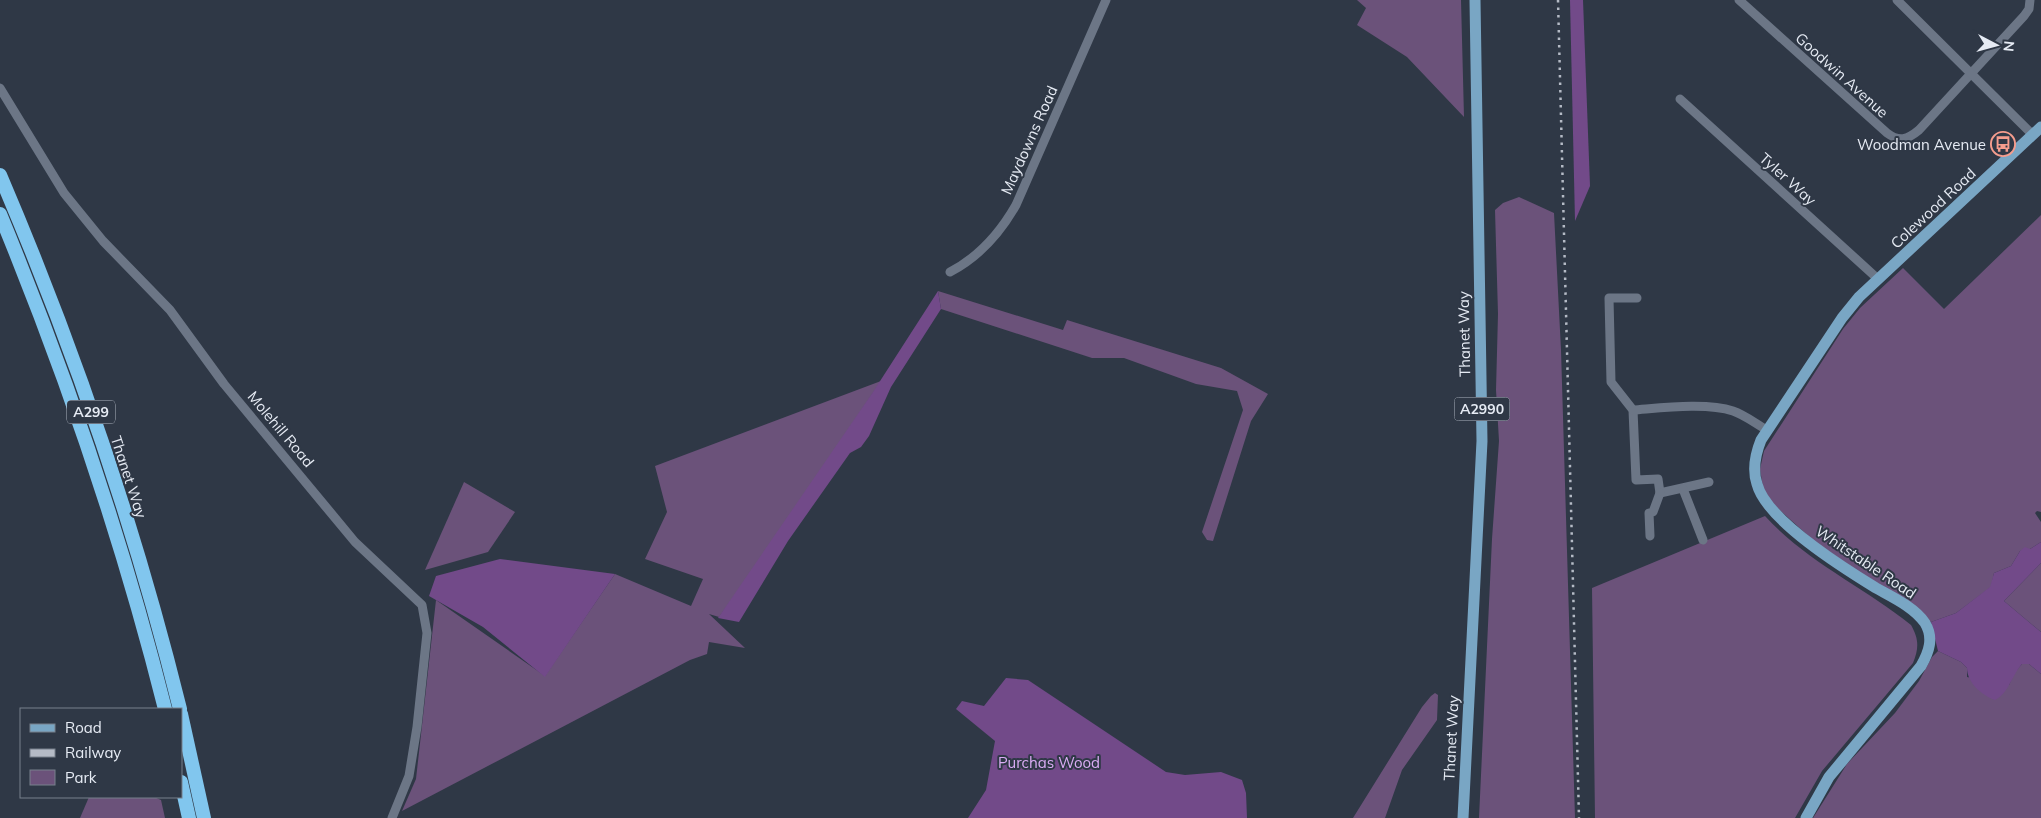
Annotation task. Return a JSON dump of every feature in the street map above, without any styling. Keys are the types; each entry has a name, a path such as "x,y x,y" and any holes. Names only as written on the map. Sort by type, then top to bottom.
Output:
{"highway":[{"name":"Thanet Way","path":"0,175 73,358 114,478 148,590 180,708"},
{"name":"Thanet Way","path":"0,214 58,360 119,551 152,660 164,708"},
{"path":"182,719 204,818"},
{"path":"182,786 189,818"}],"main road":[{"name":"Thanet Way","path":"1464,818 1482,441 1475,0"},
{"name":"Colewood Road","path":"1846,312 1878,279 2037,131"},
{"name":"Whitstable Road","path":"1806,818 1828,777 1921,666 1929,650 1929,635 1925,624 1910,609 1825,555 1800,536 1767,503 1757,486 1754,468 1757,450 1767,430 1846,312"}],"street":[{"name":"Maydowns Road","path":"950,272 969,262 1004,224 1012,212 1106,0"},
{"name":"Goodwin Avenue","path":"1739,0 1895,139 1910,138 1919,130 2024,16 2029,9 2030,0"},
{"path":"1897,0 1970,73 2037,131"},
{"name":"Molehill Road","path":"0,88 64,193 103,241 170,310 224,384 355,542 422,605 427,633 417,727 409,776 392,818"},
{"name":"Tyler Way","path":"1680,99 1878,279"},
{"path":"1637,298 1609,298 1611,382 1633,410 1636,480 1658,479 1660,493 1653,512 1649,513 1650,536"},
{"path":"1633,410 1677,406 1718,408 1733,411 1767,430"},
{"path":"1660,493 1709,482"},
{"path":"1683,489 1703,540"}],"green space":[{"path":"1357,0 1461,0 1464,117 1407,57 1357,25 1366,8"},
{"path":"1570,0 1583,0 1590,186 1575,221"},
{"path":"1519,197 1554,213 1561,350 1575,818 1479,818 1492,539 1499,441 1496,390 1498,314 1495,210 1503,203"},
{"path":"2041,215 2041,512 2037,511 2035,513 2041,522 2041,542 2030,549 2020,551 2011,566 1994,573 1991,587 1956,613 1931,622 1814,541 1772,503 1763,488 1760,469 1764,451 1843,329 1860,308 1903,268 1944,309"},
{"path":"938,291 1063,330 1067,320 1221,368 1268,394 1251,421 1213,541 1207,540 1202,532 1243,410 1237,391 1196,384 1124,358 1092,358 941,309"},
{"path":"938,291 941,309 891,387 869,436 861,447 850,453 788,541 739,622 718,618 873,392"},
{"path":"881,381 754,569 719,617 709,614 745,648 709,642 707,654 690,660 402,811 416,779 436,600 545,676 615,574 691,606 703,579 645,559 667,512 655,466"},
{"path":"464,482 515,512 488,552 425,570"},
{"path":"1765,516 1782,533 1817,561 1911,625 1916,635 1917,644 1913,663 1822,771 1795,818 1595,818 1592,588"},
{"path":"2041,542 2041,563 2004,601 2041,632 2041,674 2029,664 2022,664 2004,693 1995,700 1985,695 1972,683 1967,668 1961,662 1938,651 1931,622 1956,613 1990,587 1994,573 2011,566 2020,551 2025,547 2030,549"},
{"path":"500,559 615,574 545,677 483,627 429,596 436,576"},
{"path":"2041,563 2041,632 2004,601"},
{"path":"1938,651 1961,662 1967,668 1967,677 2009,685 2015,672 2022,664 2029,664 2041,674 2041,818 1813,818 1847,764 1895,713 1919,681 1932,657"},
{"name":"Purchas Wood","path":"1006,678 1028,680 1166,772 1185,775 1221,772 1242,780 1246,793 1247,818 968,818 986,790 995,741 956,709 962,701 984,706"},
{"path":"1435,693 1438,695 1437,720 1402,770 1385,818 1353,818 1422,707"},
{"path":"89,798 156,798 161,800 165,818 80,818"}],"railway":[{"path":"1558,0 1579,818"}],"place":[{"name":"Woodman Avenue","path":"2003,144"}]}
